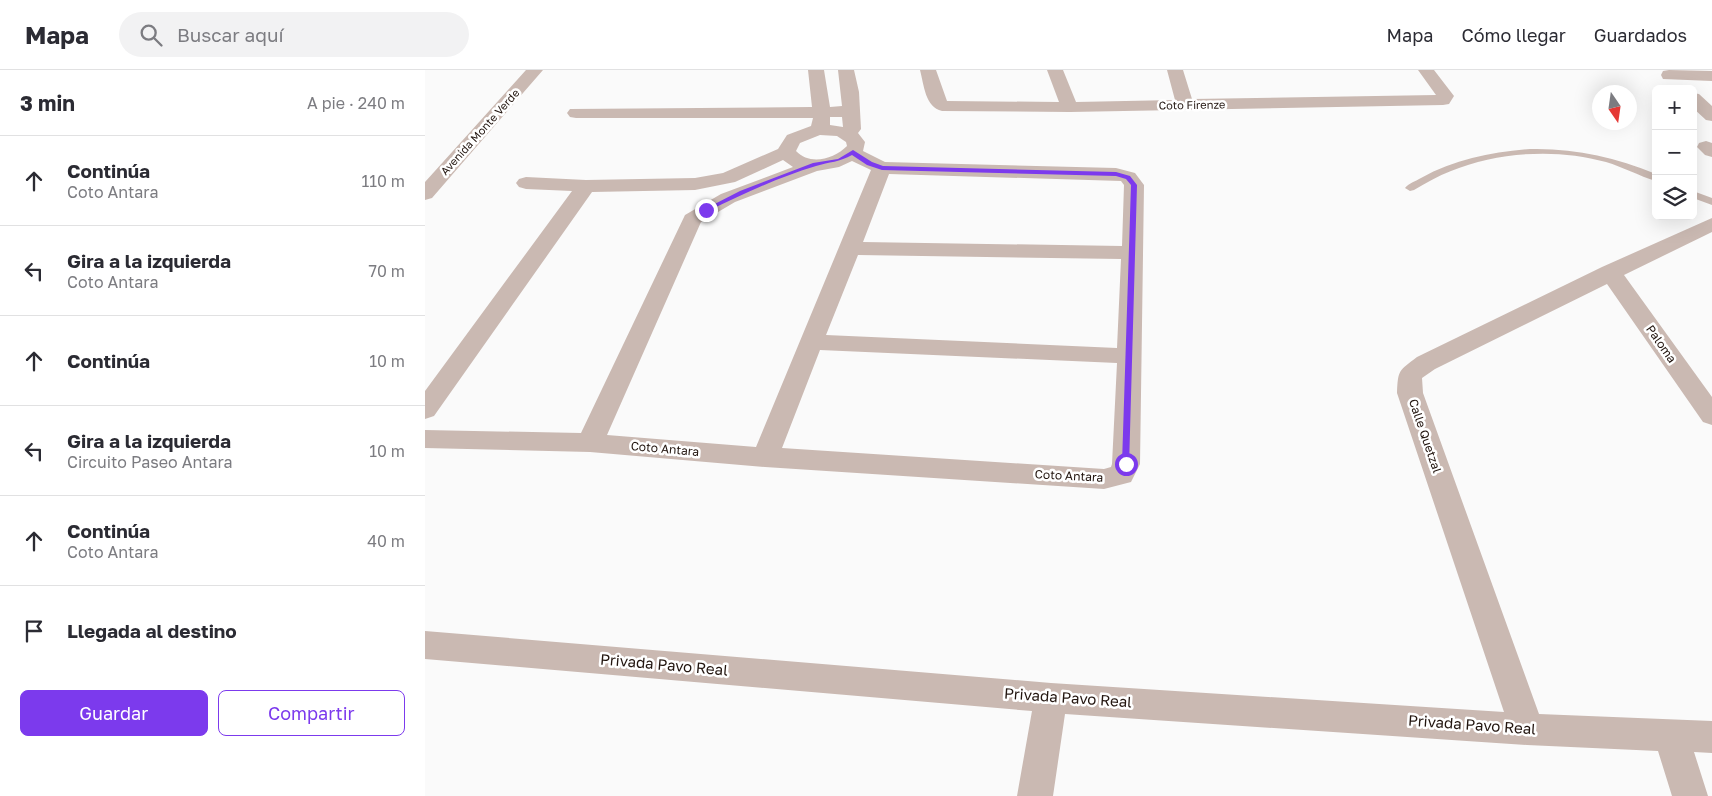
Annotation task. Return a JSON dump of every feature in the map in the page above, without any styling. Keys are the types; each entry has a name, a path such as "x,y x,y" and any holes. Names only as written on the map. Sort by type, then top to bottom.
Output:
{"street":[{"name":"Avenida Monte Verde","path":"432,179 535,70"},
{"path":"816,70 821,121"},
{"path":"590,443 692,219 727,198 823,164 840,160 853,144 850,82 846,70"},
{"name":"Coto Firenze","path":"928,70 937,101 942,106 1070,108 1443,100 1445,96 1426,70"},
{"path":"1055,70 1070,108"},
{"path":"1175,70 1185,105"},
{"path":"1667,72 1712,76"},
{"path":"1667,72 1680,85"},
{"path":"1697,102 1712,116"},
{"path":"526,183 586,186 683,186 728,178 785,152 786,147 791,141 821,121 850,111"},
{"path":"575,113 821,121 843,132 879,175"},
{"path":"785,152 795,161 823,164 879,175"},
{"name":"Coto Antara","path":"425,439 590,443 765,457 1104,479 1121,476 1126,464 1134,185 1128,177 1116,174 879,175"},
{"path":"765,457 879,175"},
{"path":"425,410 586,186"},
{"name":"Calle Quetzal","path":"1527,729 1410,392 1410,375 1426,363 1712,224"},
{"path":"849,248 1132,253"},
{"name":"Paloma","path":"1610,272 1712,416"},
{"path":"811,342 1129,356"},
{"name":"Privada Pavo Real","path":"425,645 1051,698 1527,729 1712,737"},
{"path":"1035,796 1051,698"},
{"path":"1671,736 1690,796"}],"lane":[{"path":"1410,188 1455,166 1481,158 1539,152 1588,155 1608,160 1652,176"},
{"path":"1697,196 1712,202"}],"route":[{"path":"706,210 727,198 815,164 831,163 840,160 853,152 869,164 882,168 1116,174 1128,177 1134,185 1126,464"}]}
